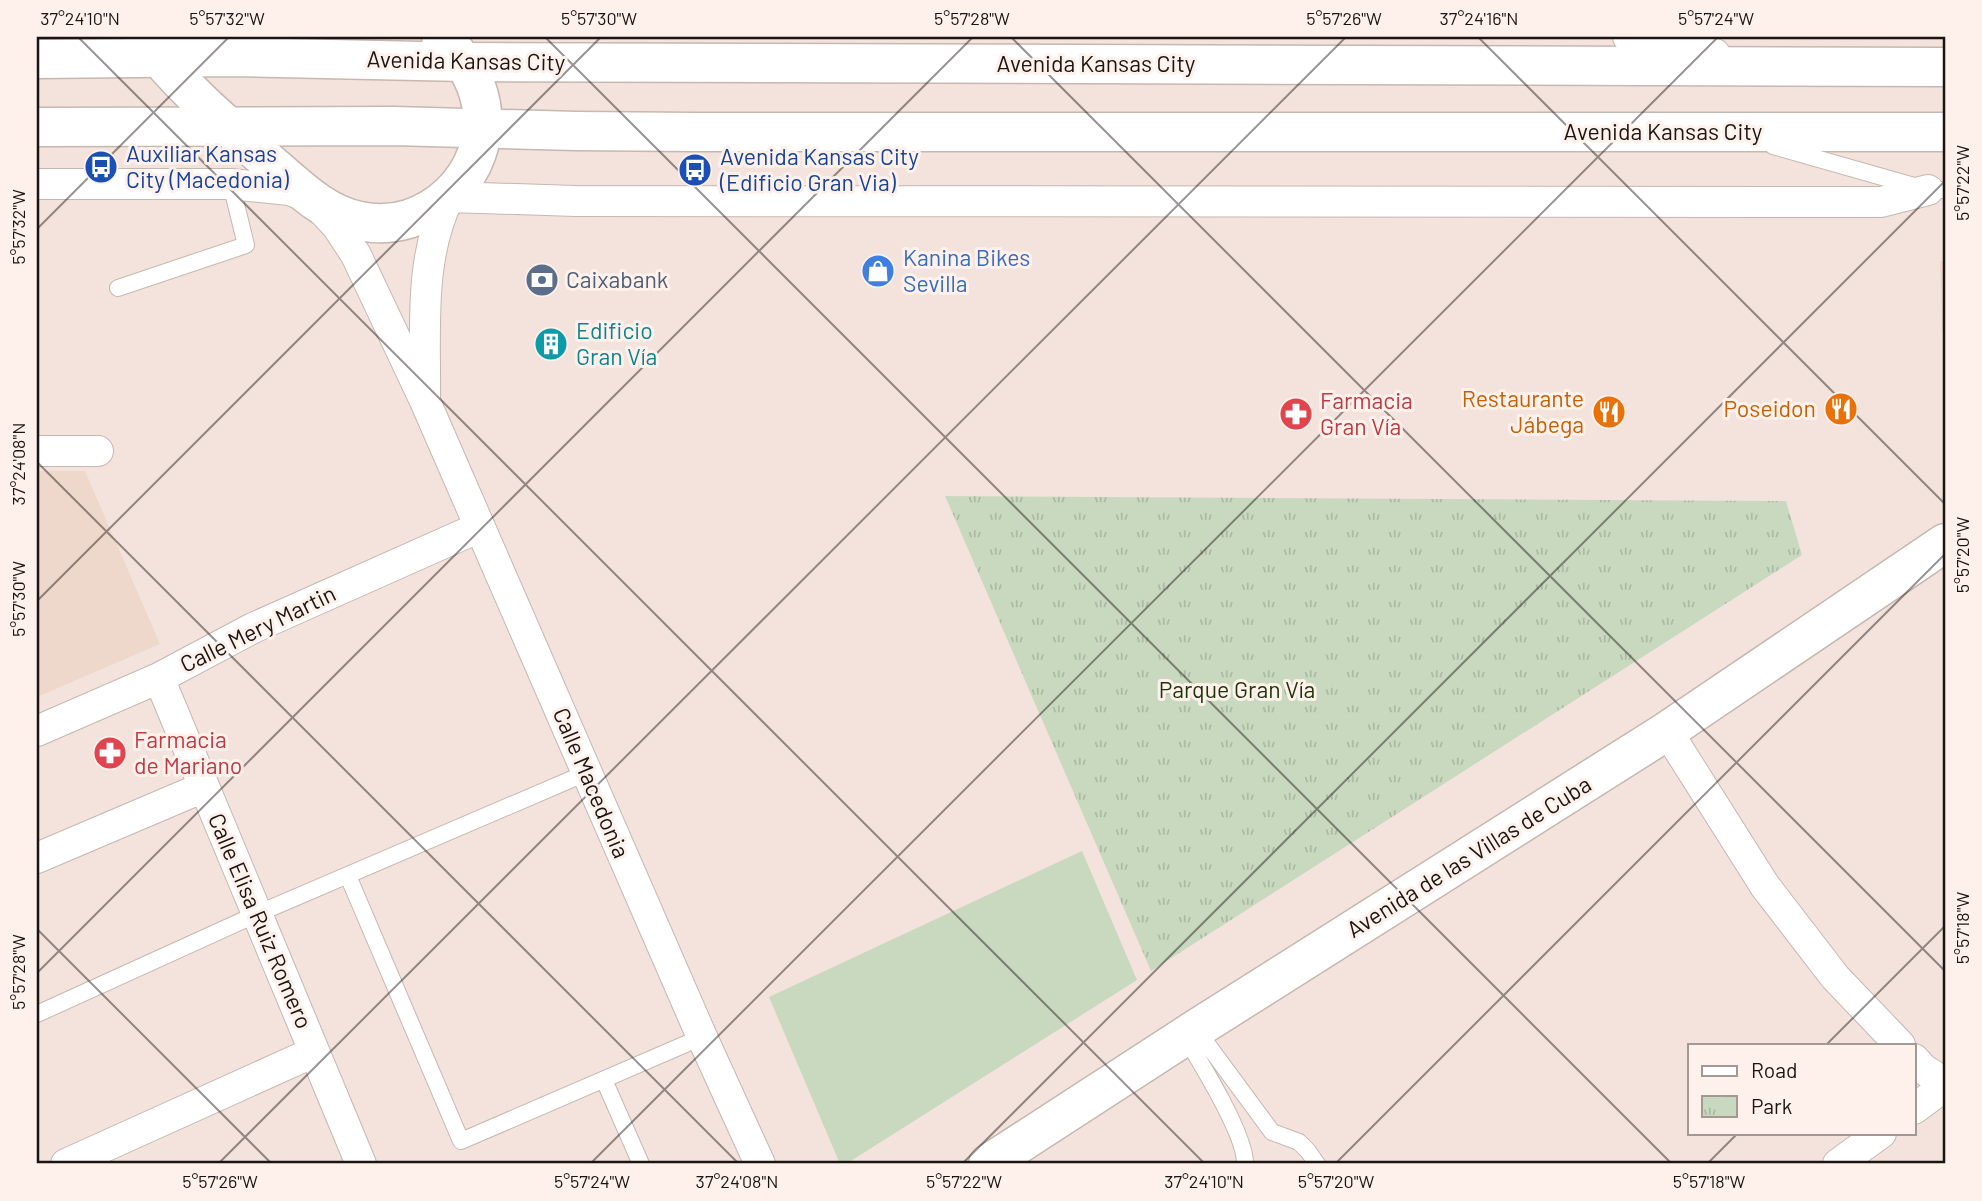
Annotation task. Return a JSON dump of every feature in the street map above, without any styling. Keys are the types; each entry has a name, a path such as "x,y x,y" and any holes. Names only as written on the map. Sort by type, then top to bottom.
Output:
{"main road":[{"name":"Avenida Kansas City","path":"37,59 151,48 237,57 455,45 574,62 1945,67"},
{"path":"151,48 226,126 311,198 344,217 361,222 381,223 399,222 417,216 449,197 472,166 482,128 481,106 475,83 455,45"},
{"name":"Avenida Kansas City","path":"37,127 226,126 681,132 1945,132"},
{"name":"Avenida de las Villas de Cuba","path":"988,1164 1667,731 1945,543"}],"street":[{"path":"1628,37 1781,66"},
{"path":"37,184 231,184 289,190 311,198"},
{"path":"425,401 429,261 441,212 449,197 576,201 1881,202 1937,190"},
{"name":"Calle Macedonia","path":"311,198 337,226 356,255 425,401 586,773 760,1164"},
{"path":"37,451 97,451"},
{"name":"Calle Mery Martin","path":"37,731 159,678 253,628 480,527"},
{"name":"Calle Elisa Ruiz Romero","path":"159,678 360,1164"},
{"path":"1667,731 1765,886 1835,977 1899,1044"},
{"path":"37,858 204,787"},
{"path":"66,1164 314,1052"},
{"path":"1916,1061 1945,1085 1916,1107"},
{"path":"1838,1164 1880,1134"}],"lane":[{"path":"1723,132 1937,190"},
{"path":"118,288 246,244 231,184"},
{"path":"37,1014 257,914 586,773"},
{"path":"348,876 461,1141 702,1037"},
{"path":"1191,1033 1243,1148 1245,1164"},
{"path":"1191,1033 1272,1132 1299,1142 1317,1164"},
{"path":"604,1080 641,1164"}],"shaded area":[{"path":"1940,261 1945,261 1945,331 1942,331"},
{"path":"37,471 85,471 160,644 37,697"}],"green space":[{"name":"Parque Gran Vía","path":"945,496 1786,501 1802,555 1151,971"},
{"path":"1082,851 1137,980 846,1164 840,1164 769,997"}],"place":[{"name":"Auxiliar Kansas City (Macedonia)","path":"101,167"},
{"name":"Avenida Kansas City (Edificio Gran Via)","path":"695,170"},
{"name":"Kanina Bikes Sevilla","path":"878,271"},
{"name":"Caixabank","path":"542,280"},
{"name":"Edificio Gran Vía","path":"551,344"},
{"name":"Poseidon","path":"1841,409"},
{"name":"Restaurante Jábega","path":"1609,412"},
{"name":"Farmacia Gran Vía","path":"1296,414"},
{"name":"Farmacia de Mariano","path":"110,753"}]}
